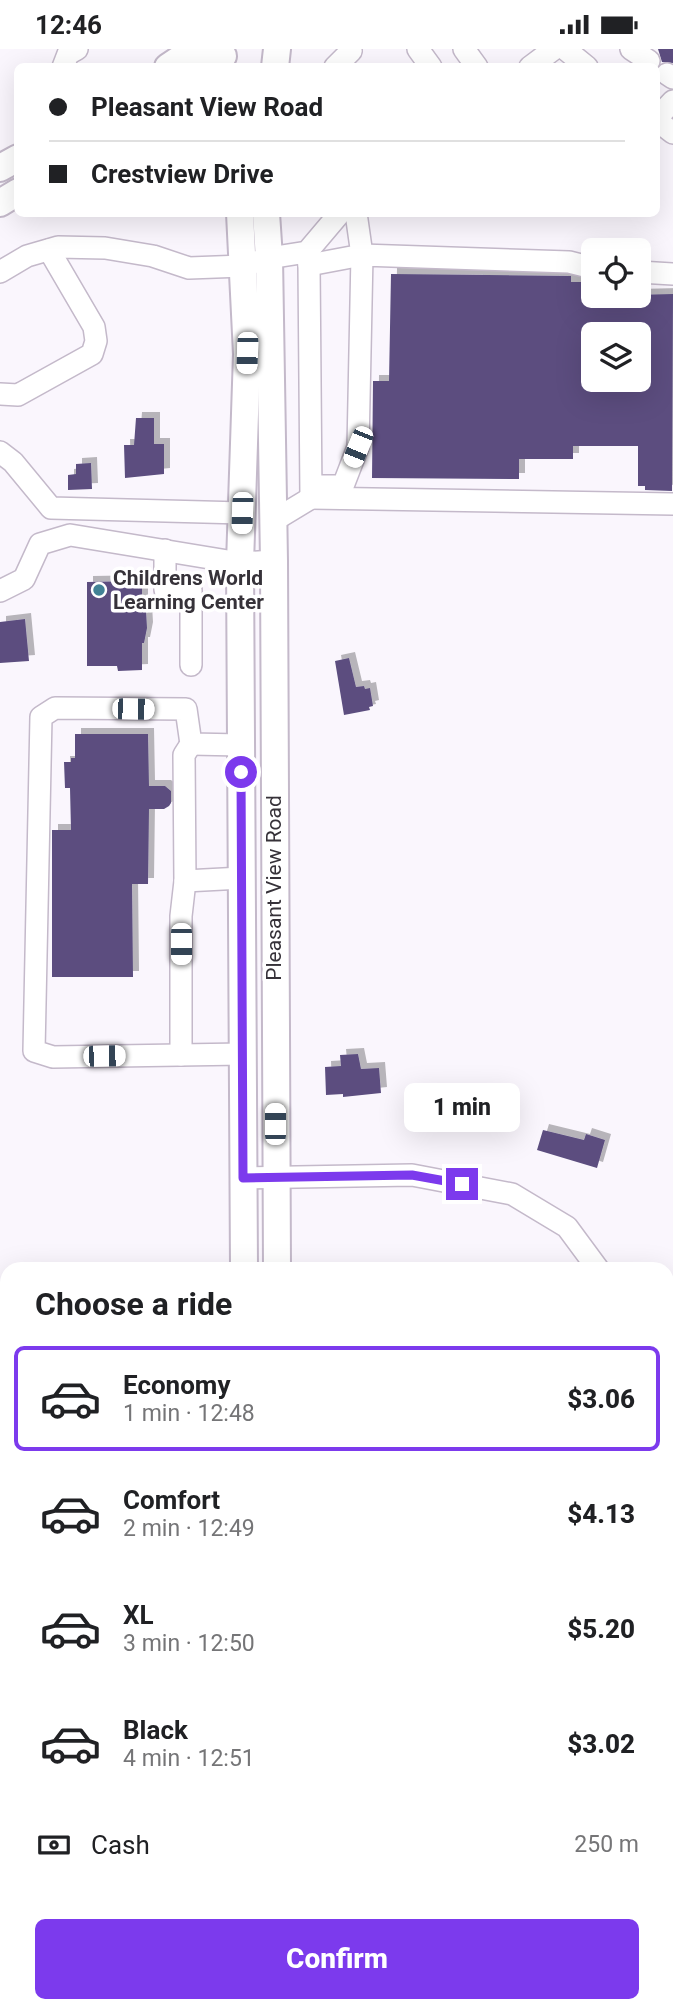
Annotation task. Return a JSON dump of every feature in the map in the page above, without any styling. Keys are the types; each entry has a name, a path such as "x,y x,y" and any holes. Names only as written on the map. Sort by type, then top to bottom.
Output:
{"main road":[{"path":"174,63 186,55 224,61"},
{"name":"Pleasant View Road","path":"240,217 247,353 240,563 244,1262"},
{"name":"Pleasant View Road","path":"267,217 274,561 276,1262"},
{"path":"242,878 274,878"}],"street":[{"path":"65,63 68,54 77,49"},
{"path":"535,63 554,49"},
{"path":"565,49 582,63"},
{"path":"631,49 649,61"},
{"path":"339,63 352,50"},
{"path":"660,116 673,101"},
{"path":"311,492 308,258 337,217"},
{"path":"273,521 311,492 342,486 358,447 362,255 357,217"},
{"path":"0,272 27,256 58,247 105,248 153,256 189,268 243,266 269,258 362,255 569,262 581,265"},
{"path":"0,394 18,395 92,354 96,341 93,327 49,250"},
{"path":"651,273 673,274"},
{"path":"0,453 13,462 51,508 242,513"},
{"path":"311,492 673,504"},
{"path":"0,591 24,579 40,544 70,535 240,563 274,561"},
{"path":"165,551 165,590 191,590 191,665"},
{"path":"181,1055 181,916 185,881 184,755 191,744 186,709 55,708 41,717 34,1051 53,1057 181,1055 243,1054"},
{"path":"191,744 241,745"},
{"path":"185,881 242,878"},
{"path":"243,1178 412,1175 512,1194 567,1227 593,1262"}],"building":[{"path":"658,49 673,49 673,63 662,62"},
{"path":"391,274 571,276 571,282 581,282 581,308 651,308 651,295 673,294 672,491 645,490 645,486 638,486 638,446 573,446 573,459 519,459 519,479 372,478 373,381 389,381"},
{"path":"136,418 154,418 154,444 164,444 164,474 125,478 124,445 134,445"},
{"path":"91,463 92,489 68,490 68,475 76,474 76,464"},
{"path":"142,581 142,603 146,611 147,628 142,643 142,670 118,671 117,666 87,666 87,582"},
{"path":"25,619 29,661 0,663 0,622"},
{"path":"349,658 356,687 370,688 373,706 369,707 370,710 344,715 335,661"},
{"path":"75,734 148,734 149,786 165,786 171,791 169,806 164,809 149,809 148,884 132,884 133,977 52,977 52,830 71,830 70,788 65,788 64,762 71,762 71,758 75,758"},
{"path":"358,1054 361,1069 379,1068 381,1093 343,1097 343,1094 326,1095 325,1067 341,1066 340,1055"},
{"path":"543,1130 584,1140 586,1134 605,1140 597,1168 537,1150"}],"place":[{"name":"Childrens World Learning Center","path":"99,590"}],"route":[{"path":"241,772 243,1178 412,1175 462,1184"}]}
